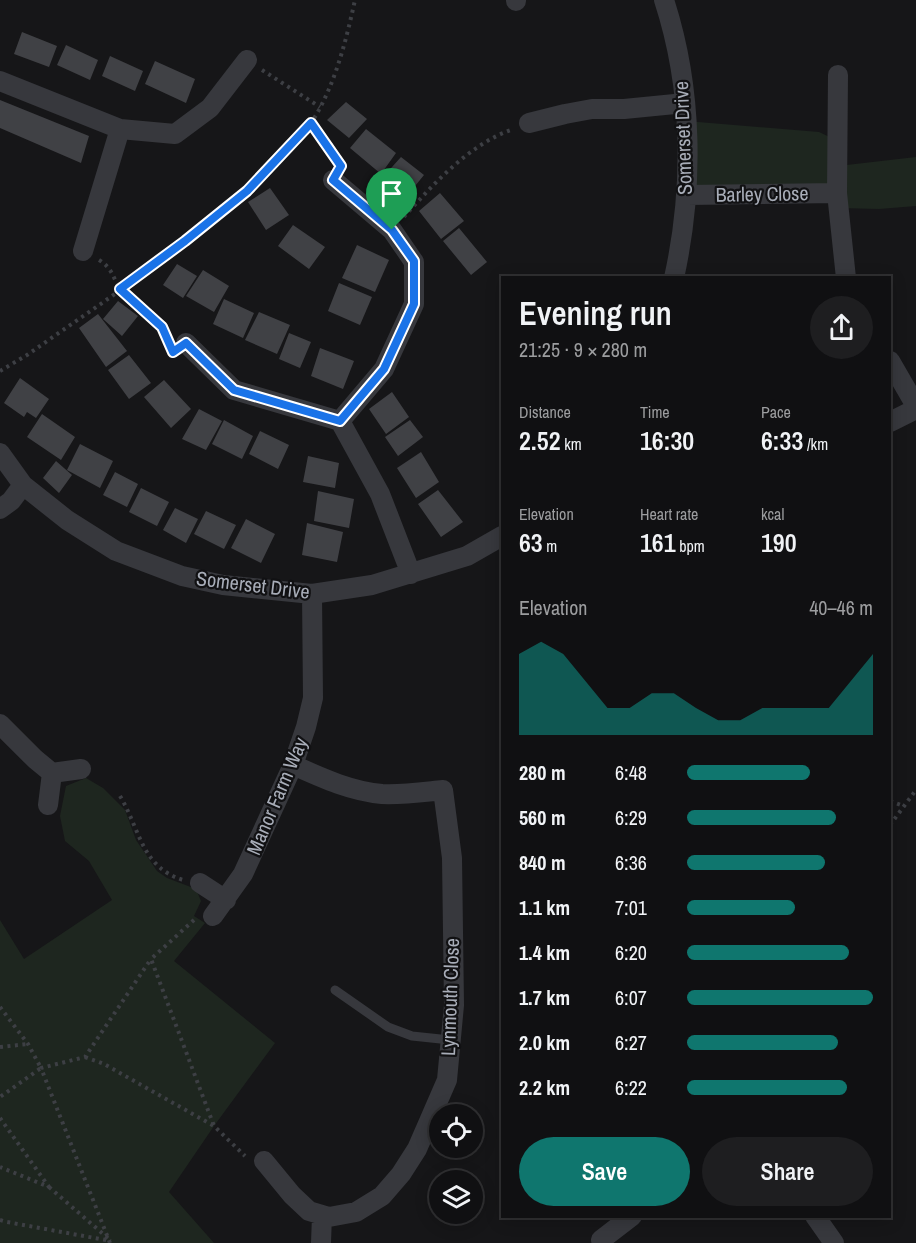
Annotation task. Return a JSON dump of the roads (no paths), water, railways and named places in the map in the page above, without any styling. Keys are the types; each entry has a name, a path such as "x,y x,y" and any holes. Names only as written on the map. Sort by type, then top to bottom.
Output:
{"street":[{"name":"Somerset Drive","path":"664,0 679,60 688,148 687,195 682,242 674,276"},
{"path":"0,81 120,129 174,134 210,108 247,60"},
{"name":"Barley Close","path":"838,75 837,193 846,276"},
{"path":"528,123 592,109 624,109 685,103"},
{"path":"83,251 120,129"},
{"path":"333,180 392,230 414,261 414,304 384,369 340,421"},
{"name":"Barley Close","path":"687,195 837,193"},
{"path":"186,343 234,390 340,421 380,494 411,574"},
{"path":"891,363 916,407 891,421"},
{"name":"Somerset Drive","path":"0,453 23,485 67,520 116,551 182,576 223,585 312,594 372,585 467,556 501,537"},
{"path":"0,509 11,501 23,485"},
{"name":"Manor Farm Way","path":"213,916 243,874 293,765 306,727 313,698 312,594"},
{"path":"0,724 52,773 81,769"},
{"name":"Lynmouth Close","path":"293,765 358,790 382,794 443,790 452,858 454,1005 447,1080 417,1149 401,1174 382,1196 356,1212 329,1217 322,1215"},
{"path":"48,805 52,773"},
{"path":"200,883 226,900"},
{"path":"264,1161 292,1195 309,1211 322,1215 321,1243"},
{"path":"601,1240 629,1218"},
{"path":"816,1218 834,1243"}],"lane":[{"path":"335,990 388,1027 412,1036 450,1040"}]}
